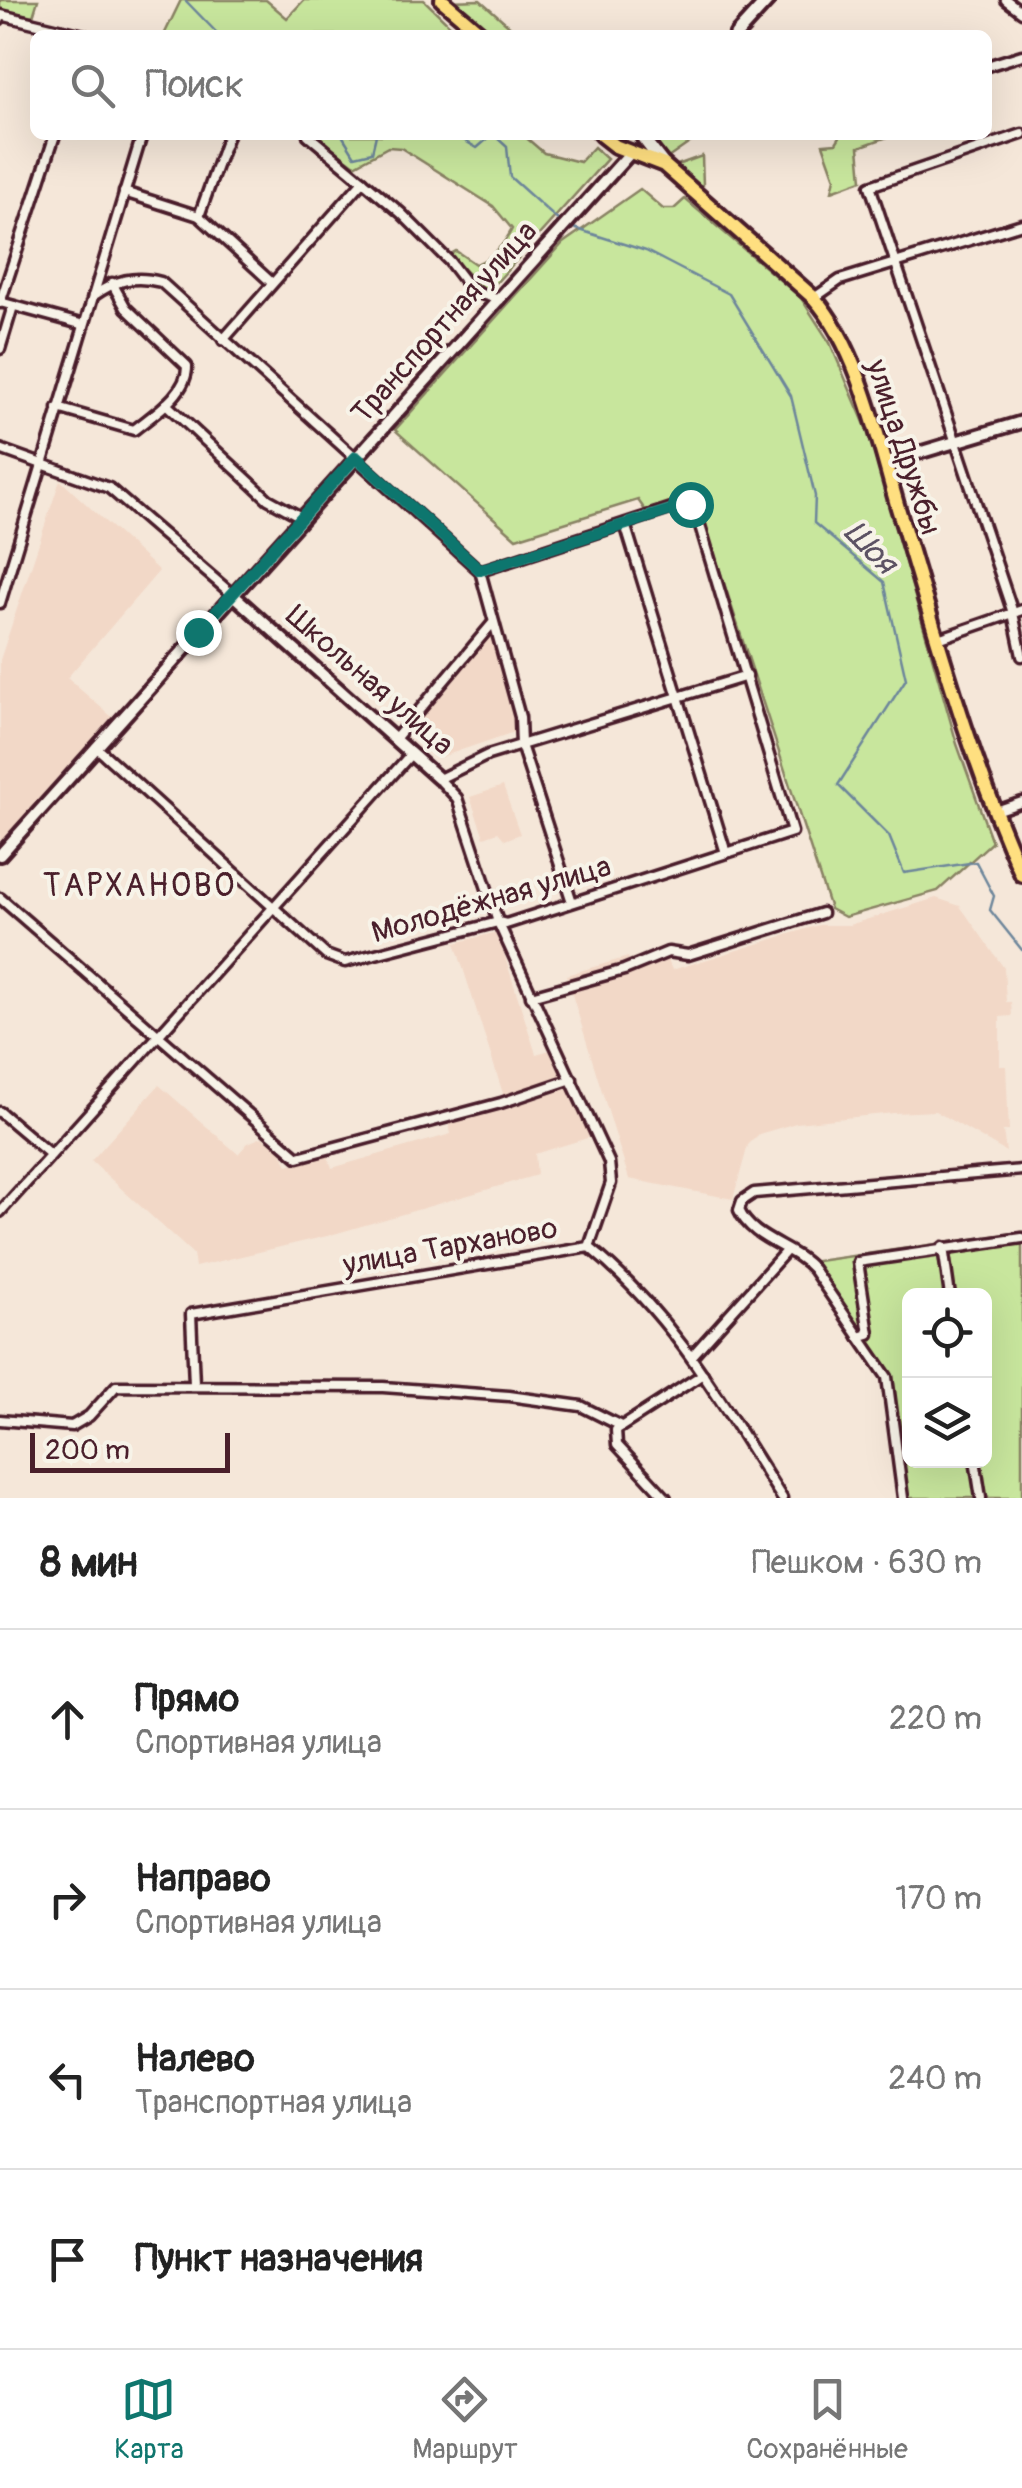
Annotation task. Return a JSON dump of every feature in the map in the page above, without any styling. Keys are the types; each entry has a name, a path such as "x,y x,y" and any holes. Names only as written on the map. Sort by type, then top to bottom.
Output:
{"main road":[{"path":"442,0 477,30"},
{"path":"741,30 768,0"},
{"name":"улица Дружбы","path":"610,140 664,165 814,298 831,319 846,350 885,463 938,639 996,812 1022,875"},
{"name":"Транспортная улица","path":"631,152 642,140"},
{"path":"647,140 664,165"}],"street":[{"path":"1006,0 1022,12"},
{"path":"1,17 61,30"},
{"path":"992,64 1022,55"},
{"path":"1022,134 870,186 955,444 1018,612 1022,656"},
{"path":"52,140 0,302 84,325"},
{"path":"1,600 140,140"},
{"path":"199,216 226,140"},
{"path":"314,140 449,260 472,292 500,300"},
{"name":"Транспортная улица","path":"0,855 631,152"},
{"path":"224,340 363,181"},
{"path":"124,192 199,216 272,283"},
{"path":"814,298 840,280 1022,224"},
{"path":"93,296 112,283 141,277 161,282 480,570 520,717 520,745 572,902"},
{"path":"58,408 134,430 166,404 184,382 187,366 126,308 112,283"},
{"path":"0,349 13,306"},
{"path":"166,404 268,499 301,517"},
{"path":"885,463 1022,422"},
{"name":"Школьная улица","path":"0,450 109,488 438,779 470,762 520,745 747,676"},
{"path":"480,570 678,506 695,508 747,676"},
{"path":"625,524 726,853"},
{"path":"938,639 1018,612"},
{"path":"395,739 492,624"},
{"name":"Молодёжная улица","path":"96,748 326,954 344,962 498,922 506,924 792,832 747,676"},
{"path":"0,1212 412,754"},
{"path":"438,779 456,798 498,922 599,1134 612,1183 588,1247"},
{"path":"996,812 1022,802"},
{"path":"0,898 298,1157 492,1106 572,1080"},
{"path":"531,996 624,970 668,952 688,955 822,912"},
{"path":"0,1112 51,1155"},
{"path":"904,1498 886,1378 804,1258 786,1251 740,1215 742,1201 754,1193 1022,1170"},
{"path":"859,1338 869,1334 858,1262 1022,1238"},
{"name":"улица Тарханово","path":"194,1384 192,1314 588,1247 636,1285 692,1356 782,1498"},
{"path":"943,1247 949,1288"},
{"path":"692,1356 786,1251"},
{"path":"666,1498 617,1446 616,1430 704,1374"},
{"path":"0,1420 72,1426 89,1416 116,1386 194,1384 383,1388 559,1400 582,1406 621,1426"},
{"path":"976,1468 981,1498"}],"shaded area":[{"path":"60,480 159,571 67,678 112,717 0,844 0,660"},
{"path":"491,632 520,730 441,757 409,729"},
{"path":"503,786 520,834 505,840 498,832 484,837 470,797"},
{"path":"936,898 960,906 1004,968 1006,1002 1011,1002 1012,1016 1000,1017 1000,1066 1006,1066 1009,1131 1003,1131 1006,1152 935,1111 894,1113 796,1123 759,1134 748,1145 733,1199 629,1179 566,975 628,957 633,970 667,958 672,970 819,925 849,925"},
{"path":"497,932 536,1054 554,1049 594,1136 535,1154 537,1175 327,1236 195,1267 193,1254 91,1161 159,1085 238,1154 248,1143 262,1137 281,1151 288,1165 327,1154 332,1168 451,1134 448,1119 506,1103 455,943"}],"green space":[{"path":"0,0 38,0 33,16 0,9"},
{"path":"181,0 266,0 287,18 304,0 424,0 455,30 166,30"},
{"path":"480,0 514,30 484,30 451,1"},
{"path":"322,140 529,140 544,153 580,162 594,147 607,159 487,293 449,255 456,251 475,264 487,259 501,245 512,229 493,206 401,148 388,147 355,165"},
{"path":"655,140 694,140 668,158 657,148"},
{"path":"879,140 859,147 862,180 832,191 835,178 823,144"},
{"path":"702,156 703,185 699,186 677,165"},
{"path":"640,189 663,209 674,209 685,199 801,298 830,343 868,432 957,744 992,842 938,891 845,917 830,909 696,497 645,510 638,500 516,538 395,430 563,243"},
{"path":"1022,1232 1022,1498 904,1498 890,1377 810,1262"}],"waterway":[{"name":"Шоя","path":"185,0 214,30"},
{"name":"Шоя","path":"345,140 355,156 372,152 375,140"},
{"name":"Шоя","path":"463,140 477,148 486,140"},
{"name":"Шоя","path":"499,140 507,147 510,177 560,222"},
{"name":"Шоя","path":"567,226 646,251 729,294 791,396 815,496 814,523 884,582 906,679 838,785 889,836 904,873 976,862 994,896 990,910 1022,950"}],"district":[{"name":"ТАРХАНОВО","path":"140,885"}],"route":[{"path":"198,632 356,457 480,570 690,504"}]}
